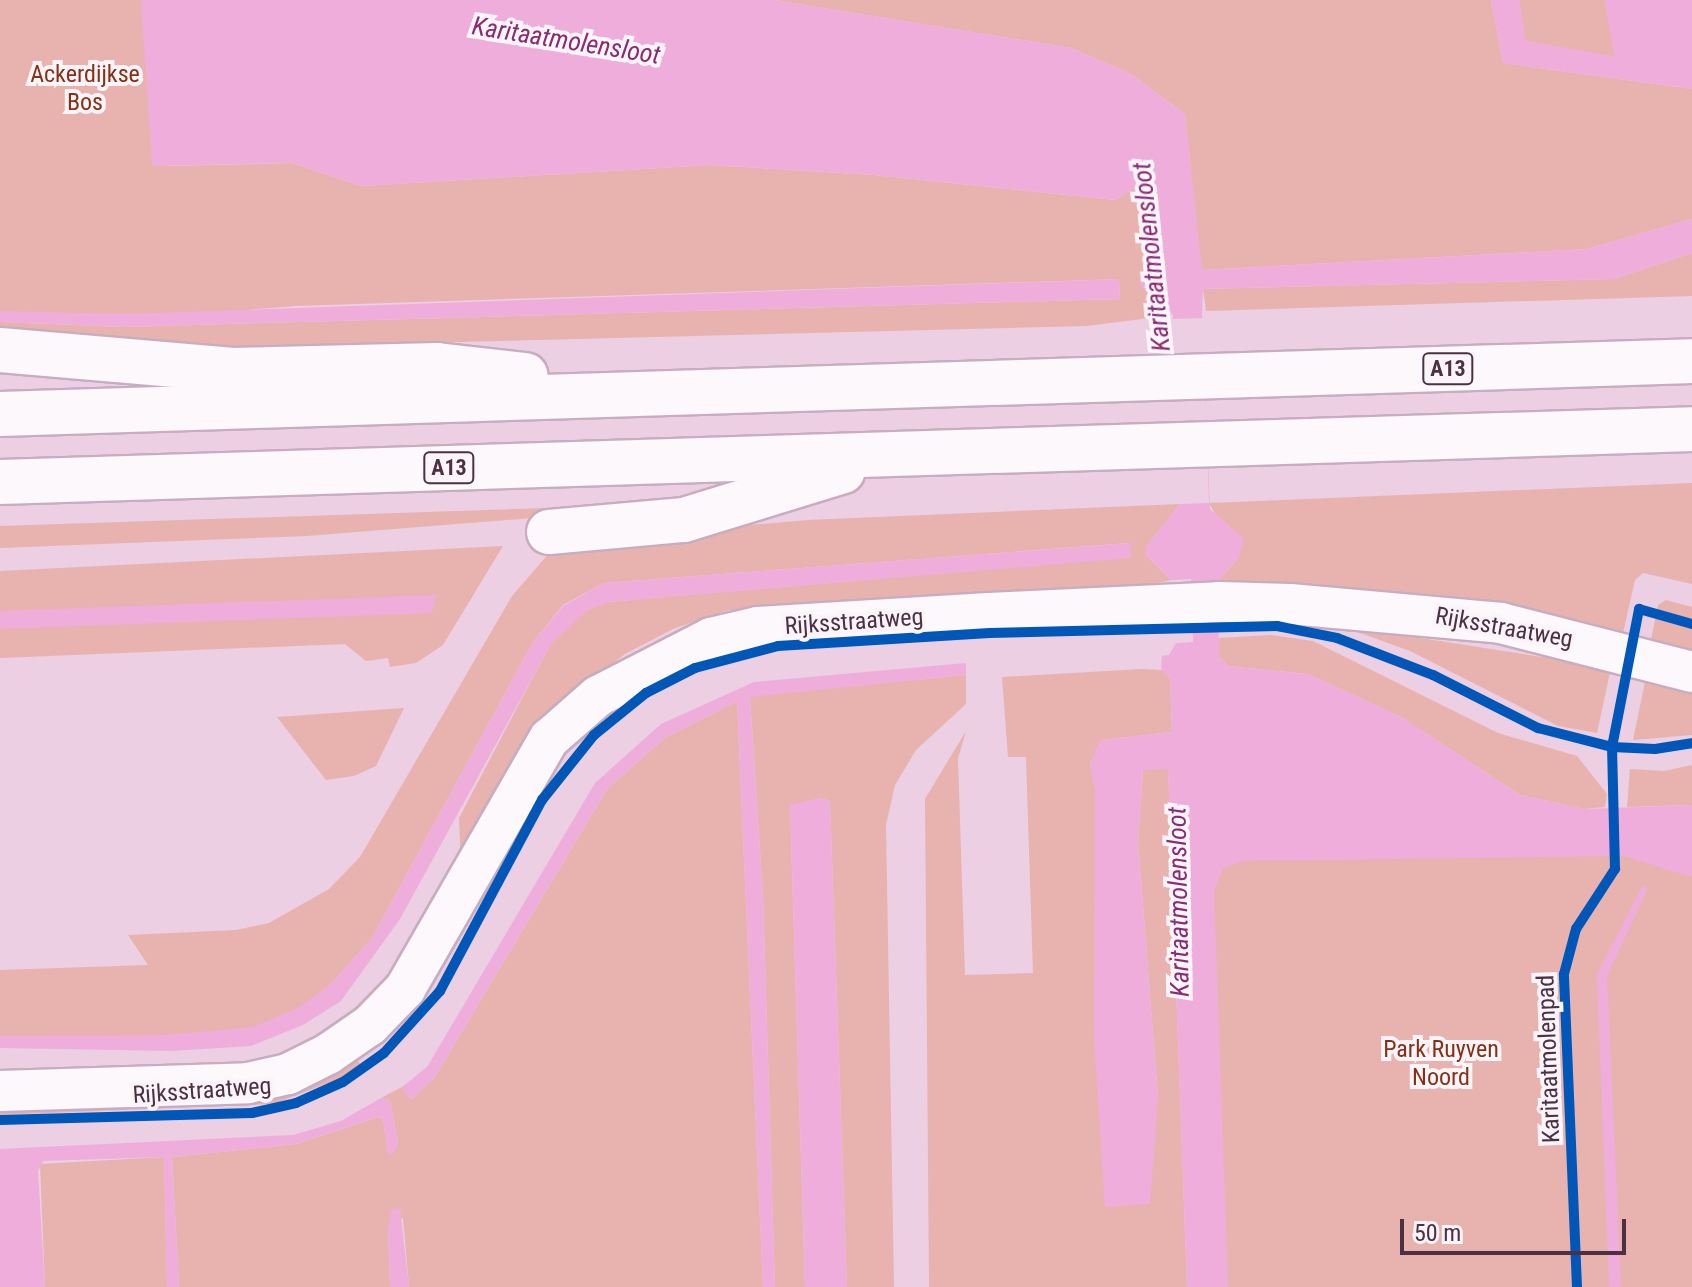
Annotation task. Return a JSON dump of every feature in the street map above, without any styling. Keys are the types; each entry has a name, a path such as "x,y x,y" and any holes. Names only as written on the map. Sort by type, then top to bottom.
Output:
{"highway":[{"name":"A13","path":"0,350 233,370 437,365 678,393"},
{"name":"A13","path":"0,414 1692,361"},
{"name":"A13","path":"0,482 1692,429"},
{"name":"A13","path":"549,532 684,520 897,454"}],"street":[{"name":"Rijksstraatweg","path":"0,1091 248,1083 288,1074 328,1054 370,1025 405,989 549,739 598,696 711,638 758,627 1205,603 1447,615 1555,634 1692,672"}],"green space":[{"name":"Ackerdijkse Bos","path":"0,0 168,0 168,166 293,163 361,186 709,165 874,175 1115,200 1145,181 1154,182 1156,217 1146,241 1167,312 1172,315 1087,326 298,346 121,349 0,337 0,322 125,327 1120,299 1119,279 296,306 130,319 0,315"},
{"path":"774,0 1491,0 1503,63 1692,89 1692,219 1587,249 1201,270 1185,114 1131,74 1071,48"},
{"path":"1519,0 1605,0 1615,57 1525,41"},
{"path":"1692,253 1692,296 1206,311 1203,289 1614,279"},
{"path":"1692,483 1692,584 1643,573 1635,580 1623,633 1481,606 1218,581 1239,557 1209,503"},
{"path":"1180,504 1146,547 1146,555 1171,580 1141,587 786,604 725,611 673,629 625,654 581,689 461,867 459,818 551,643 587,610 608,602 1131,557 1129,543 604,583 563,605 533,642 372,938 330,985 256,1040 0,1047 0,970 148,965 128,935 236,930 269,923 329,889 360,857 512,596 550,552 626,536 808,520"},
{"path":"546,508 646,509 307,536 0,548 0,526"},
{"path":"503,546 443,645 416,663 390,667 388,658 366,661 345,644 0,658 0,571"},
{"path":"1666,600 1692,607 1692,650 1651,640 1658,605"},
{"path":"1338,625 1611,668 1597,733 1558,726 1410,651"},
{"path":"1271,635 1313,641 1498,733 1577,756 1607,794 1605,807 1584,809 1520,795 1401,717 1308,674 1228,666 1219,657 1218,638"},
{"path":"1161,670 1170,678 1172,732 1101,740 1090,764 1158,1097 1138,842 1143,770 1168,768 1187,1287 929,1287 925,799 966,731 958,759 965,975 1033,973 1026,757 1008,757 1002,677"},
{"path":"966,675 966,704 916,750 895,785 886,825 894,1287 847,1287 830,801 820,798 790,806 805,1287 775,1287 763,897 750,696"},
{"path":"1646,677 1692,689 1692,735 1633,740"},
{"path":"737,701 763,1287 409,1287 403,1218 388,1226 390,1287 179,1287 172,1157 296,1144 378,1117 383,1119 388,1154 398,1144 390,1100 381,1098 402,1087 411,1100 435,1077 607,789 665,738"},
{"path":"404,708 376,766 354,776 326,780 277,717"},
{"path":"1692,765 1692,805 1627,807 1630,769 1664,771"},
{"name":"Park Ruyven Noord","path":"1204,835 1692,849 1692,1287 1220,1287"},
{"path":"353,1054 361,1065 341,1078 274,1104 0,1115 0,1105"},
{"path":"164,1157 167,1287 45,1287 40,1164"}],"water":[{"name":"Karitaatmolensloot","path":"141,0 774,0 1071,48 1131,74 1185,114 1202,270 1587,249 1692,219 1692,253 1614,279 1203,289 1202,314 1210,509 1244,539 1239,557 1218,581 1219,657 1228,666 1308,674 1401,717 1520,795 1584,809 1692,805 1692,877 1624,856 1243,861 1223,868 1214,891 1228,1287 1187,1287 1168,769 1143,770 1138,842 1158,1097 1150,1204 1105,1207 1094,1038 1095,789 1090,764 1100,740 1172,732 1170,678 1161,670 1162,656 1169,655 1176,643 1193,642 1191,579 1171,580 1145,554 1146,547 1180,504 1173,315 1163,301 1139,285 1156,265 1146,241 1147,225 1156,217 1153,183 1144,181 1116,200 874,175 709,165 361,186 293,163 152,166"},
{"path":"1491,0 1519,0 1526,41 1614,56 1605,0 1692,0 1692,89 1503,63"},
{"path":"1119,279 1120,299 125,327 0,322 0,311 127,314"},
{"path":"1130,543 1131,558 609,602 588,610 551,644 400,919 341,1001 303,1025 251,1046 172,1051 0,1048 0,1036 165,1035 253,1027 298,1008 330,985 372,938 533,642 563,606 604,583"},
{"path":"436,595 432,613 0,629 0,611"},
{"path":"966,663 966,675 750,697 763,897 775,1287 763,1287 737,701 665,738 607,789 435,1077 411,1100 402,1087 427,1067 595,783 661,724 754,682"},
{"path":"820,798 830,801 847,1287 805,1287 790,805"},
{"path":"1643,885 1648,888 1607,976 1621,1287 1609,1287 1597,974"},
{"path":"381,1098 390,1100 398,1144 393,1154 388,1155 383,1119 378,1117 296,1144 172,1157 179,1287 167,1287 164,1157 43,1161 38,1171 45,1287 0,1287 0,1149 293,1135 341,1121"},
{"path":"400,1208 409,1287 390,1287 388,1226 392,1209"}],"pier":[{"path":"1203,318 1209,503 1179,504 1172,319"}],"cycle path":[{"name":"Karitaatmolenpad","path":"1577,1287 1564,974 1576,929 1615,869 1612,747 1639,609 1692,624"},
{"path":"0,1120 252,1113 296,1103 343,1082 384,1053 440,991 542,800 594,735 646,693 695,668 778,646 990,633 1277,626 1337,638 1433,675 1538,728 1612,747 1655,749 1692,743"}]}
